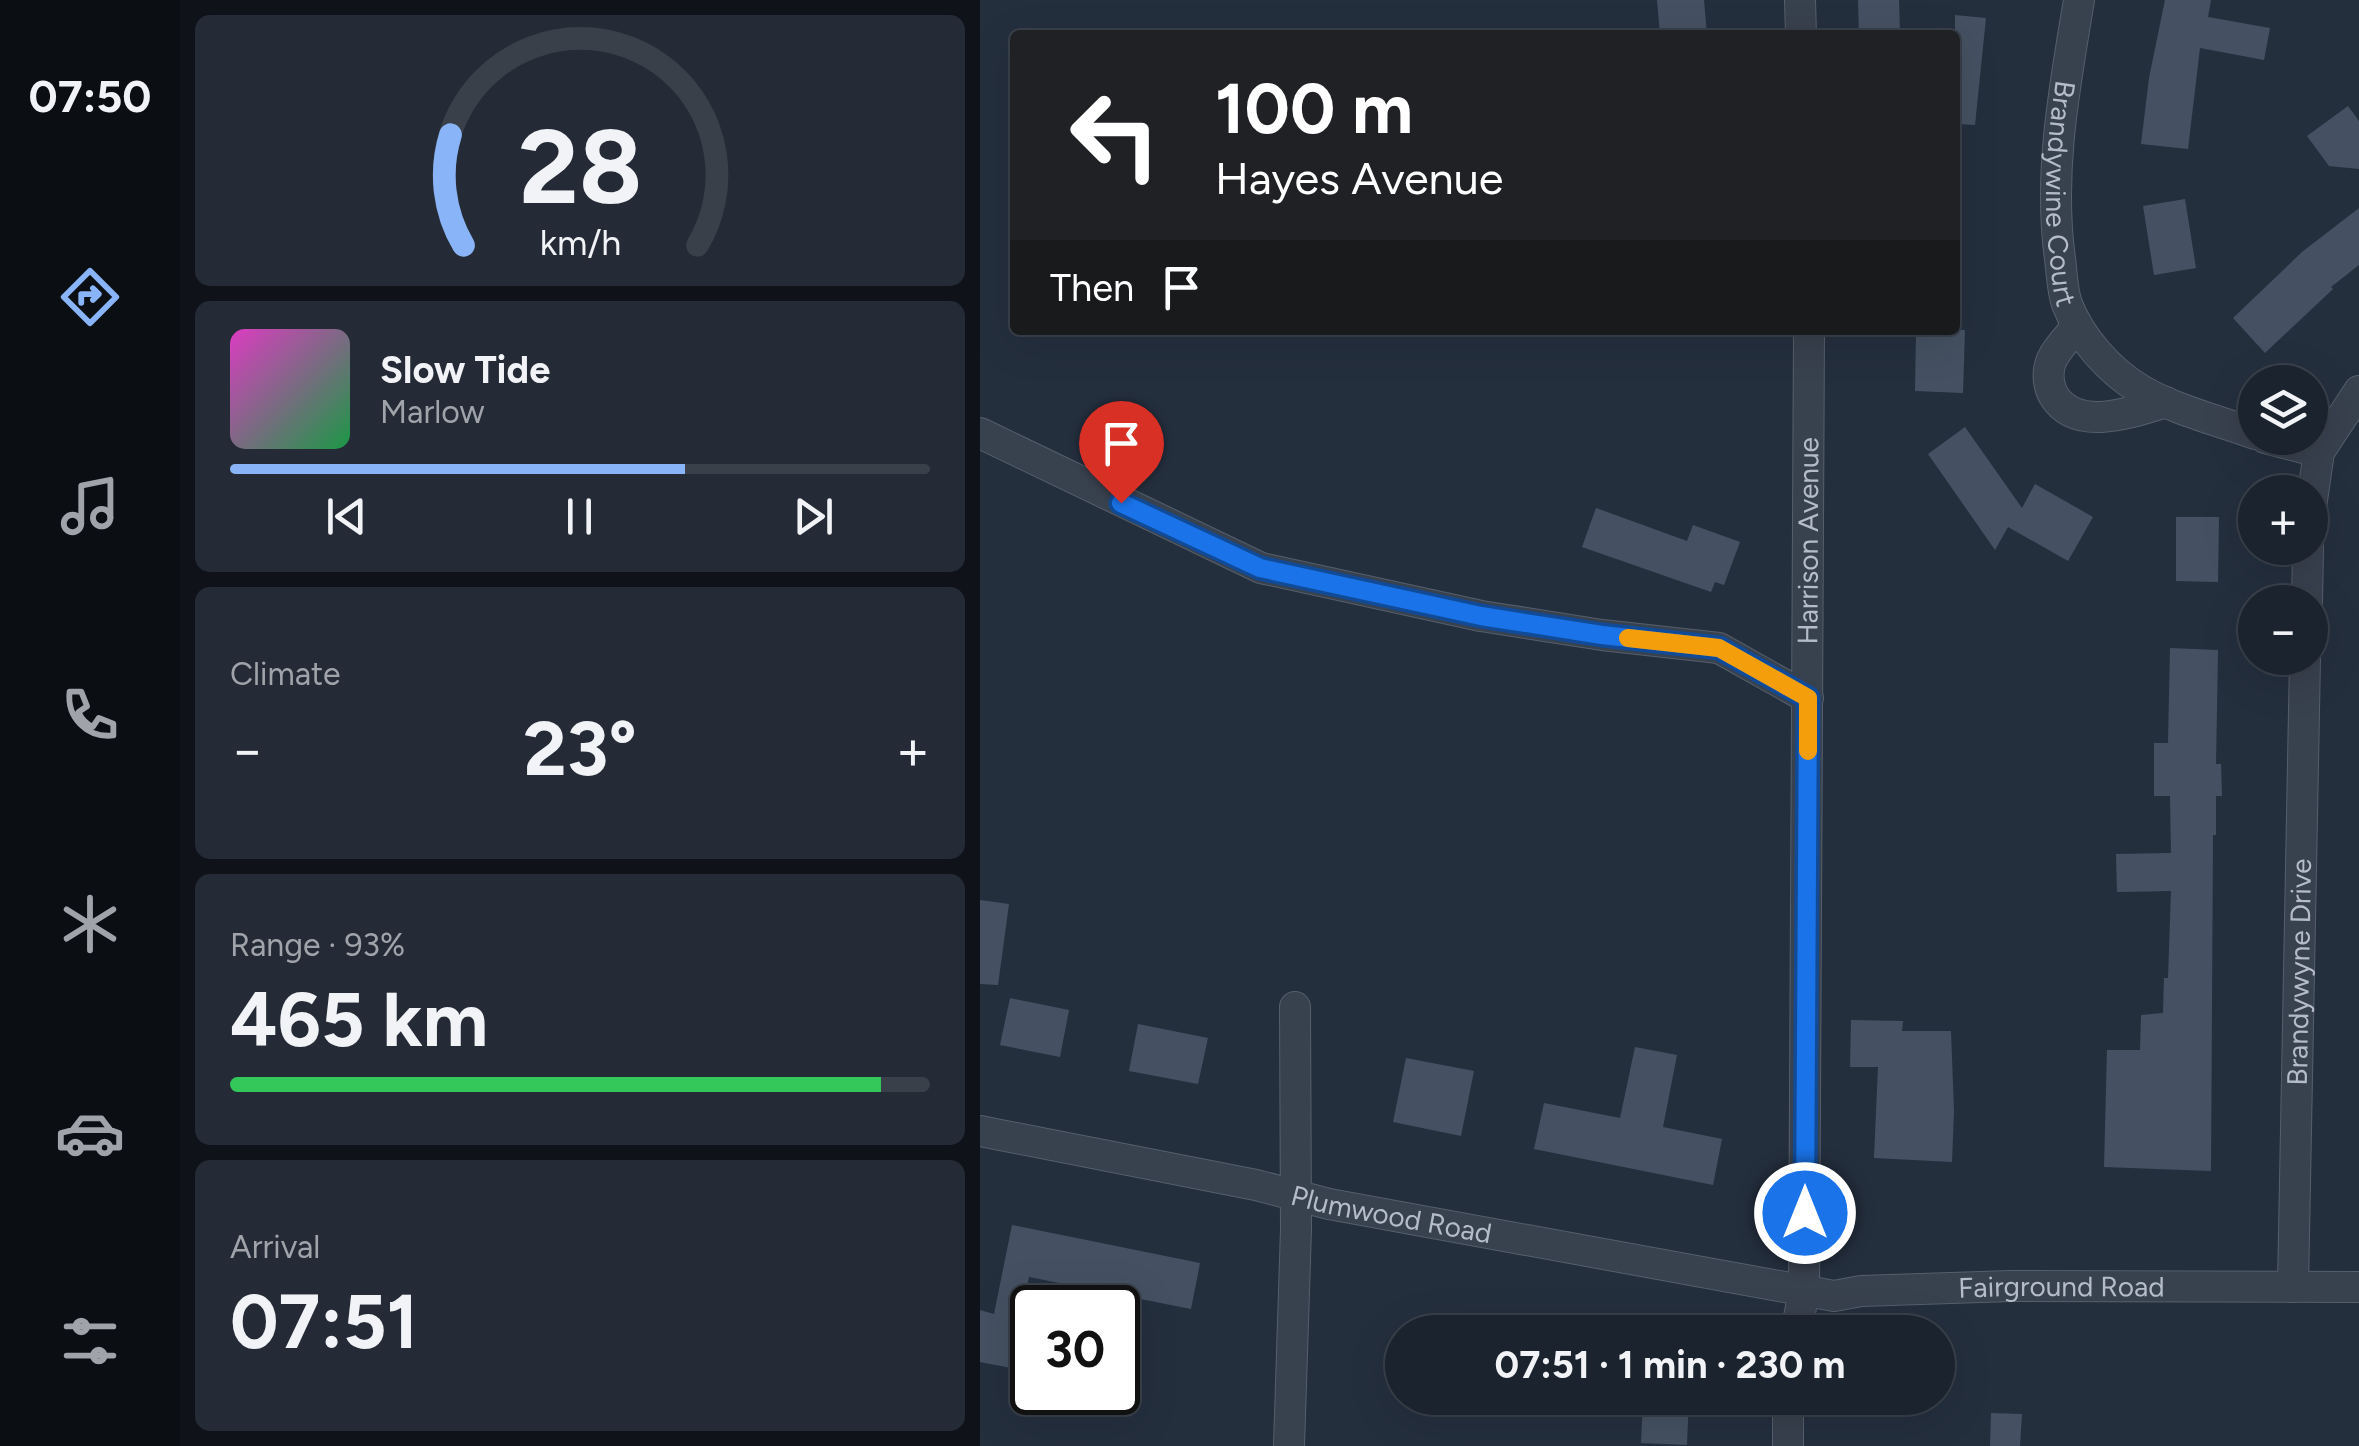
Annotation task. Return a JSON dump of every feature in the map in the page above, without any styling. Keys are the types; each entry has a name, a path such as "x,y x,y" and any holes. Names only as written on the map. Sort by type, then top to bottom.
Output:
{"street":[{"path":"1800,0 1801,30"},
{"name":"Brandywine Court","path":"2079,0 2060,112 2055,171 2056,229 2066,300 2078,326 2108,363 2139,388 2238,428"},
{"name":"Brandywine Court","path":"2078,326 2050,364 2050,389 2060,406 2089,418 2121,415 2166,402"},
{"name":"Harrison Avenue","path":"1804,1292 1809,335"},
{"path":"2328,437 2359,391"},
{"path":"980,433 1260,568 1481,616 1719,648 1808,698"},
{"name":"Brandywyne Drive","path":"2293,1287 2306,675"},
{"path":"1289,1446 1295,1007"},
{"name":"Plumwood Road","path":"980,1131 1295,1196 1804,1292"},
{"name":"Fairground Road","path":"1804,1292 1834,1296 1862,1291 2011,1286 2359,1286"},
{"path":"1799,1315 1804,1292"},
{"path":"1788,1415 1788,1446"}],"building":[{"path":"1657,0 1704,0 1707,30 1660,30"},
{"path":"1858,0 1899,0 1900,30 1859,30"},
{"path":"2165,0 2211,0 2208,17 2270,28 2264,60 2200,48 2188,149 2141,144"},
{"path":"1955,15 1986,18 1975,125 1960,124 1960,30 1955,30"},
{"path":"2348,106 2359,121 2359,169 2329,166 2307,136"},
{"path":"2185,199 2196,268 2154,275 2143,206"},
{"path":"2359,208 2359,265 2331,287 2265,353 2233,318 2302,252"},
{"path":"1960,330 1965,330 1963,393 1915,391 1916,335 1960,335"},
{"path":"1965,427 2022,508 2035,484 2093,517 2068,561 2008,527 1995,550 1928,454"},
{"path":"1596,508 1687,541 1693,525 1740,542 1724,585 1715,582 1711,592 1582,547"},
{"path":"2176,517 2219,517 2218,582 2176,581"},
{"path":"2170,648 2218,650 2216,764 2221,764 2222,796 2216,796 2213,835 2211,1171 2104,1167 2107,1050 2140,1050 2141,1015 2163,1013 2164,978 2168,978 2171,891 2117,892 2116,854 2171,853 2170,796 2154,796 2154,743 2168,743"},
{"path":"980,900 1009,904 998,985 980,984"},
{"path":"1010,998 1069,1010 1060,1057 1000,1045"},
{"path":"1851,1020 1903,1021 1902,1031 1951,1031 1952,1162 1874,1158 1878,1067 1850,1067"},
{"path":"1138,1024 1208,1038 1198,1084 1129,1071"},
{"path":"1635,1047 1677,1055 1663,1127 1722,1139 1713,1185 1534,1149 1544,1103 1620,1118"},
{"path":"1406,1058 1474,1071 1461,1136 1393,1122"},
{"path":"1012,1225 1200,1263 1191,1309 1140,1299 1140,1285 1070,1285 1029,1277 1027,1285 1010,1285 1010,1368 980,1362 980,1310 994,1314"},
{"path":"1991,1413 2022,1414 2020,1446 1990,1446"},
{"path":"1642,1415 1688,1415 1687,1445 1641,1443"}],"slow traffic":[{"path":"1628,638 1719,648 1808,698 1808,751"}],"route":[{"path":"1121,503 1260,568 1481,616 1719,648 1808,698 1805,1213"}]}
